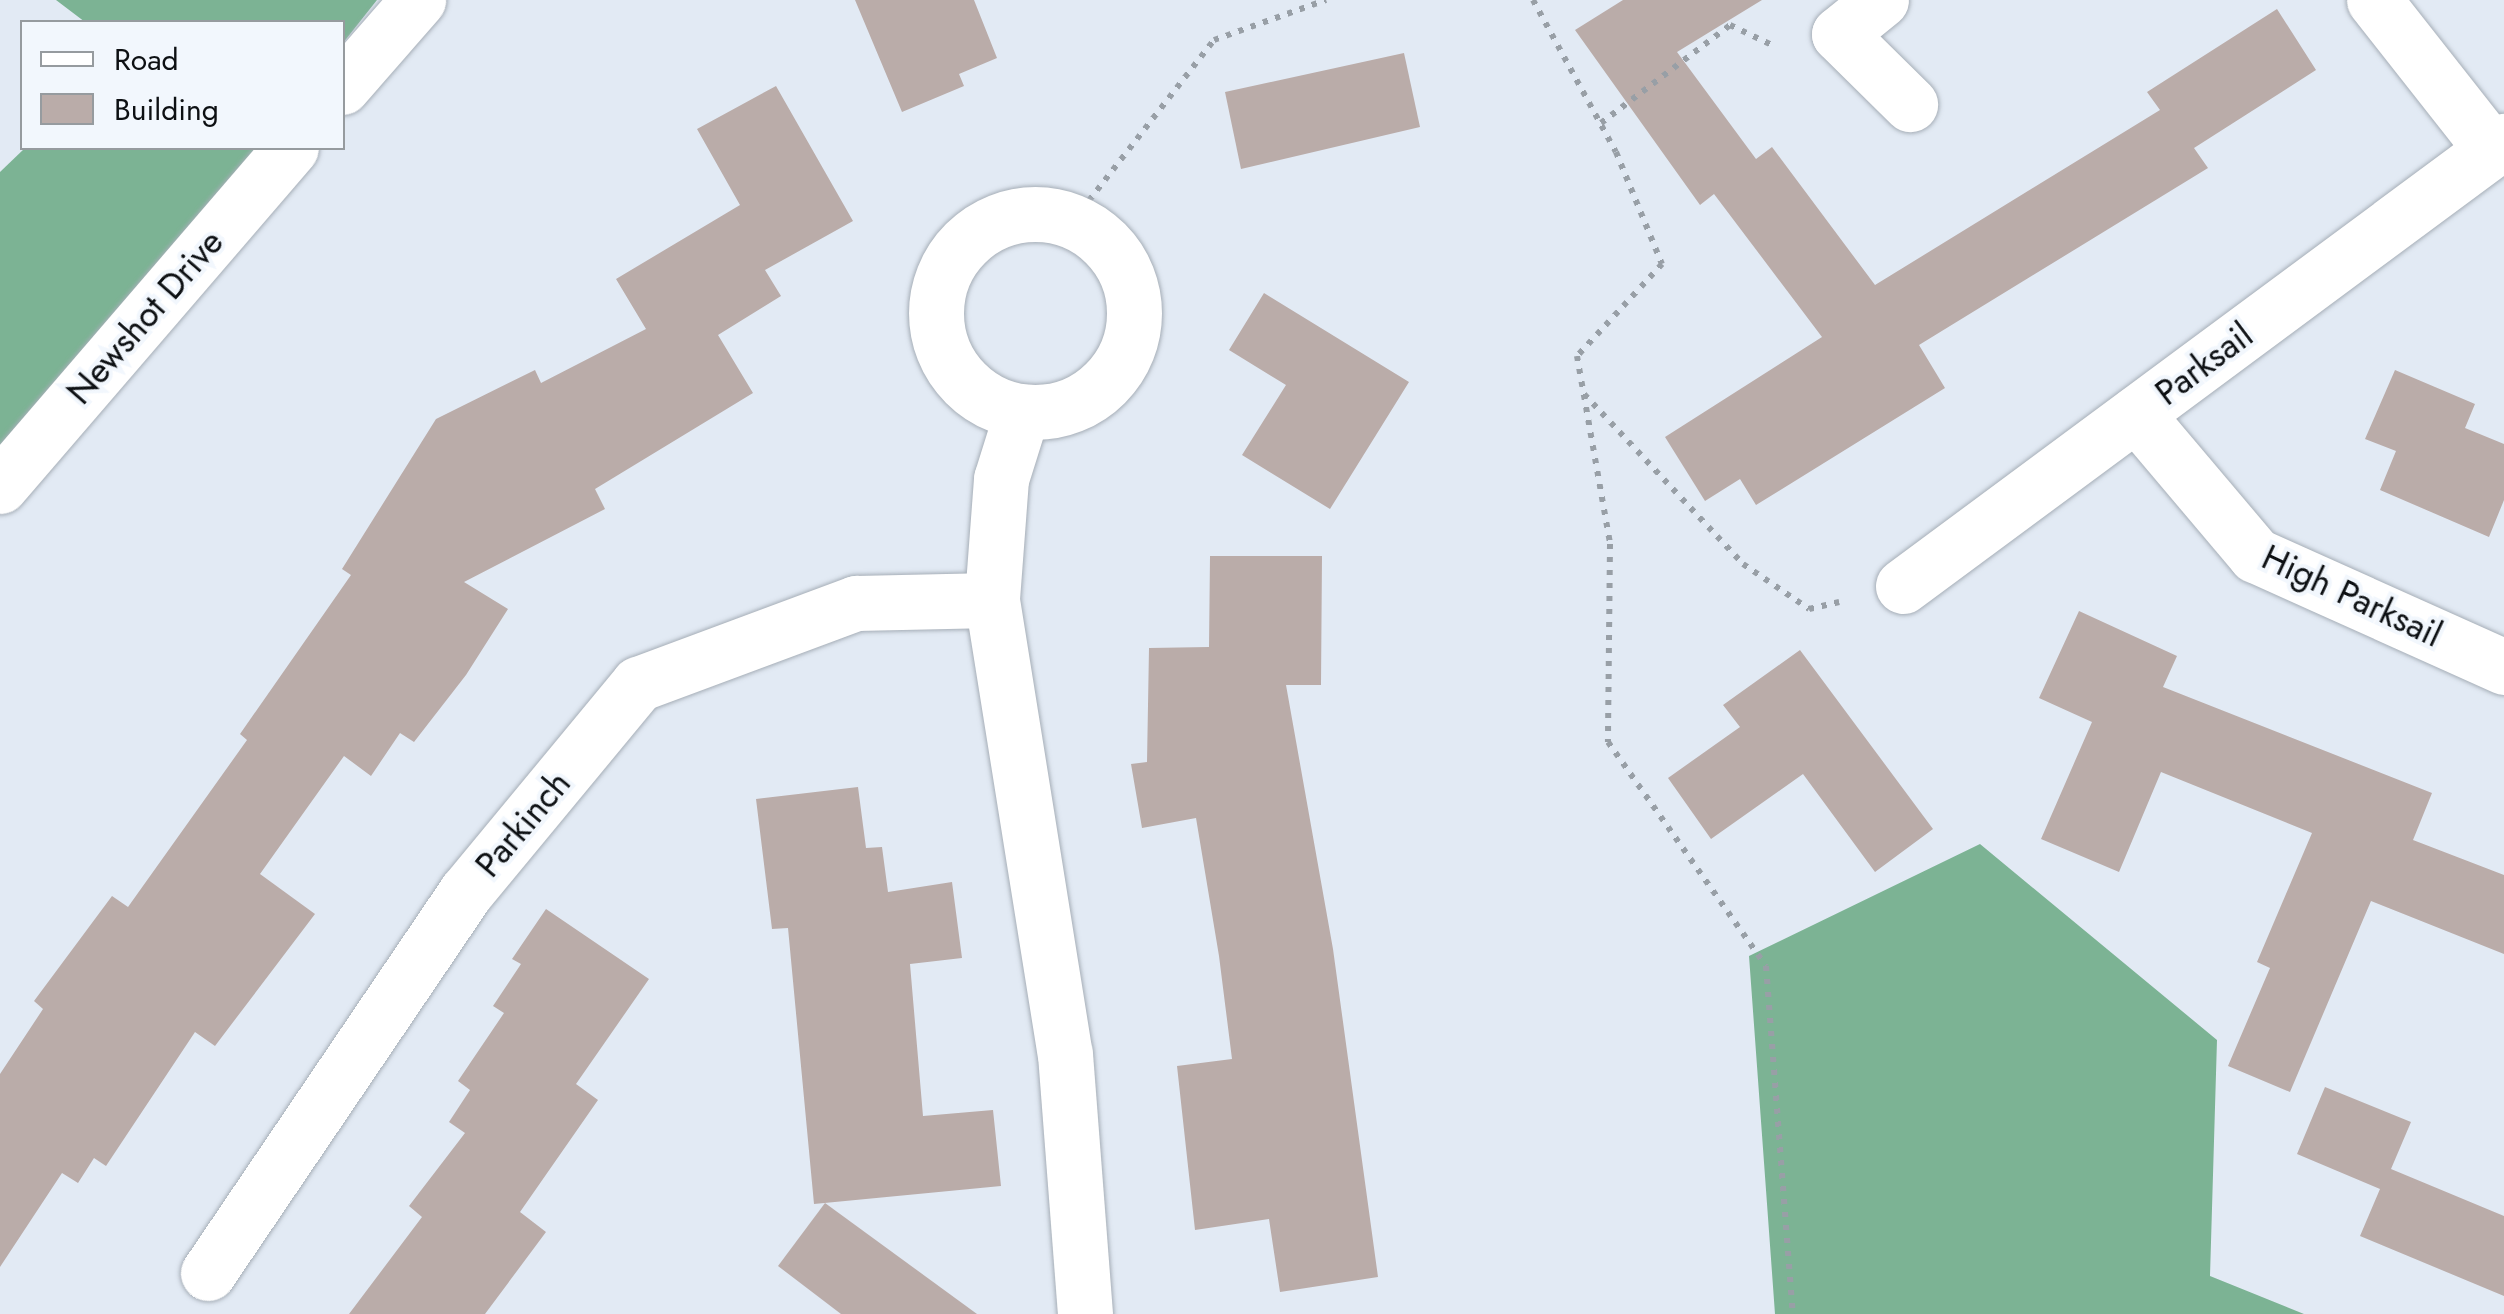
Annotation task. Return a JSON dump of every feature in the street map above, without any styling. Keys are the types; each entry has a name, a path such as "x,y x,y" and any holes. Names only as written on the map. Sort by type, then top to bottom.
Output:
{"street":[{"path":"345,85 418,0"},
{"path":"2374,0 2498,146"},
{"path":"1860,17 1910,104"},
{"name":"Parksail","path":"1903,586 2498,146"},
{"name":"Newshot Drive","path":"0,486 289,150"},
{"path":"1044,213 1073,220 1121,261 1135,322 1127,353 1084,400 1022,412 993,404 948,362 936,302 944,272 984,226 1044,213"},
{"path":"1022,412 1001,479 992,600 1065,1054 1085,1314"},
{"name":"High Parksail","path":"2136,414 2256,556 2504,667"},
{"name":"Parkinch","path":"208,1273 466,892 638,684 856,603 992,600"}],"path":[{"path":"1073,220 1214,40 1326,0"},
{"path":"1533,0 1601,124 1662,264 1576,356 1610,544 1608,742 1766,966 1794,1314"},
{"path":"1601,124 1730,25 1778,48 1860,17"},
{"path":"1584,394 1742,564 1809,609 1903,586"}],"green space":[{"path":"56,0 377,0 345,40 345,20 82,20"},
{"path":"23,150 257,150 0,471 0,172"},
{"path":"1980,844 2217,1040 2210,1276 2304,1314 1775,1314 1749,956"}],"building":[{"path":"855,0 974,0 997,58 959,74 964,86 902,112"},
{"path":"1623,0 1762,0 1677,52 1756,159 1772,147 1875,285 2160,110 2147,92 2277,9 2316,70 2194,148 2208,168 1919,345 1945,388 1756,505 1740,479 1705,501 1665,437 1822,337 1714,194 1700,205 1575,30"},
{"path":"1404,53 1420,127 1241,169 1225,92"},
{"path":"776,86 853,221 765,270 781,296 718,335 753,393 595,489 605,509 464,582 508,609 466,675 414,742 400,733 371,776 344,756 260,874 315,914 215,1046 195,1032 106,1166 94,1158 78,1183 62,1173 0,1267 0,1074 43,1009 34,1001 112,896 128,907 247,740 240,734 351,575 342,569 436,419 535,370 541,383 646,329 616,279 740,205 697,129"},
{"path":"1264,293 1409,382 1330,509 1242,455 1286,385 1229,350"},
{"path":"2395,370 2475,404 2465,428 2504,444 2504,500 2489,537 2380,490 2396,451 2365,439"},
{"path":"1210,556 1322,556 1321,685 1286,685 1333,949 1378,1277 1280,1292 1269,1219 1195,1230 1177,1066 1232,1059 1219,956 1196,818 1142,828 1131,764 1147,762 1149,648 1209,647"},
{"path":"2079,611 2177,656 2163,687 2432,793 2413,840 2504,875 2504,954 2371,901 2290,1092 2228,1066 2270,968 2257,962 2312,833 2161,772 2119,872 2041,839 2092,722 2039,698"},
{"path":"1800,650 1933,829 1875,872 1803,774 1711,839 1668,778 1740,727 1723,705"},
{"path":"858,787 866,848 882,847 888,892 952,882 962,958 910,964 923,1116 993,1110 1001,1186 814,1204 788,928 772,929 756,799"},
{"path":"546,909 649,979 576,1084 598,1100 520,1212 546,1232 485,1314 349,1314 422,1217 409,1206 465,1133 449,1122 470,1090 458,1081 504,1013 493,1006 521,964 512,959"},
{"path":"2325,1087 2411,1122 2391,1169 2504,1216 2504,1296 2360,1236 2380,1189 2297,1154"},
{"path":"825,1203 977,1314 841,1314 778,1266"}]}
